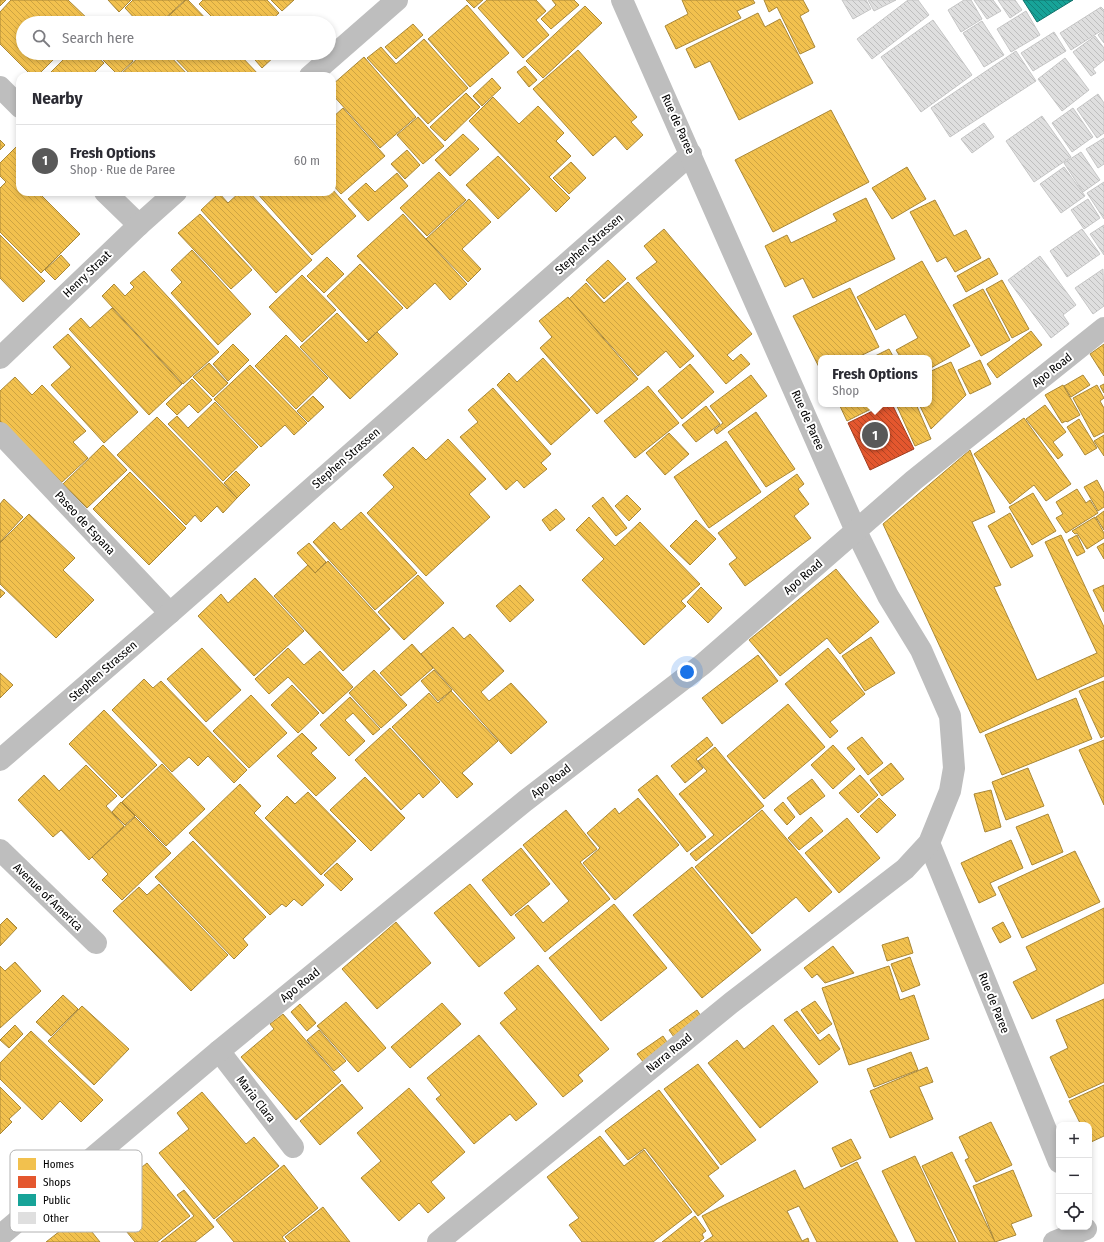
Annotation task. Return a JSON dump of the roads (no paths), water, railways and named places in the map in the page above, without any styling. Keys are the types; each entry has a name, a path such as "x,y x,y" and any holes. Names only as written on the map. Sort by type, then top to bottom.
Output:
{"street":[{"path":"336,53 397,0"},
{"name":"Rue de Paree","path":"622,0 856,531 888,596 921,650 950,716 954,768 950,791 929,843 905,869"},
{"path":"315,72 328,60"},
{"path":"0,87 16,103"},
{"name":"Stephen Strassen","path":"0,760 170,613 691,154"},
{"path":"110,196 138,225"},
{"name":"Henry Straat","path":"0,358 138,225 171,196"},
{"name":"Apo Road","path":"102,1150 219,1051 525,801 703,664 914,480 974,430 1104,328"},
{"name":"Paseo de Espana","path":"0,433 170,613"},
{"name":"Rue de Paree","path":"929,843 1057,1158"},
{"name":"Avenue of America","path":"0,850 96,943"},
{"name":"Narra Road","path":"438,1242 731,1003 905,869"},
{"name":"Maria Clara","path":"219,1051 293,1147"},
{"name":"Apo Road","path":"0,1236 10,1228"},
{"path":"1054,1242 1088,1233"}],"place":[{"name":"Fresh Options","path":"875,435"}]}
